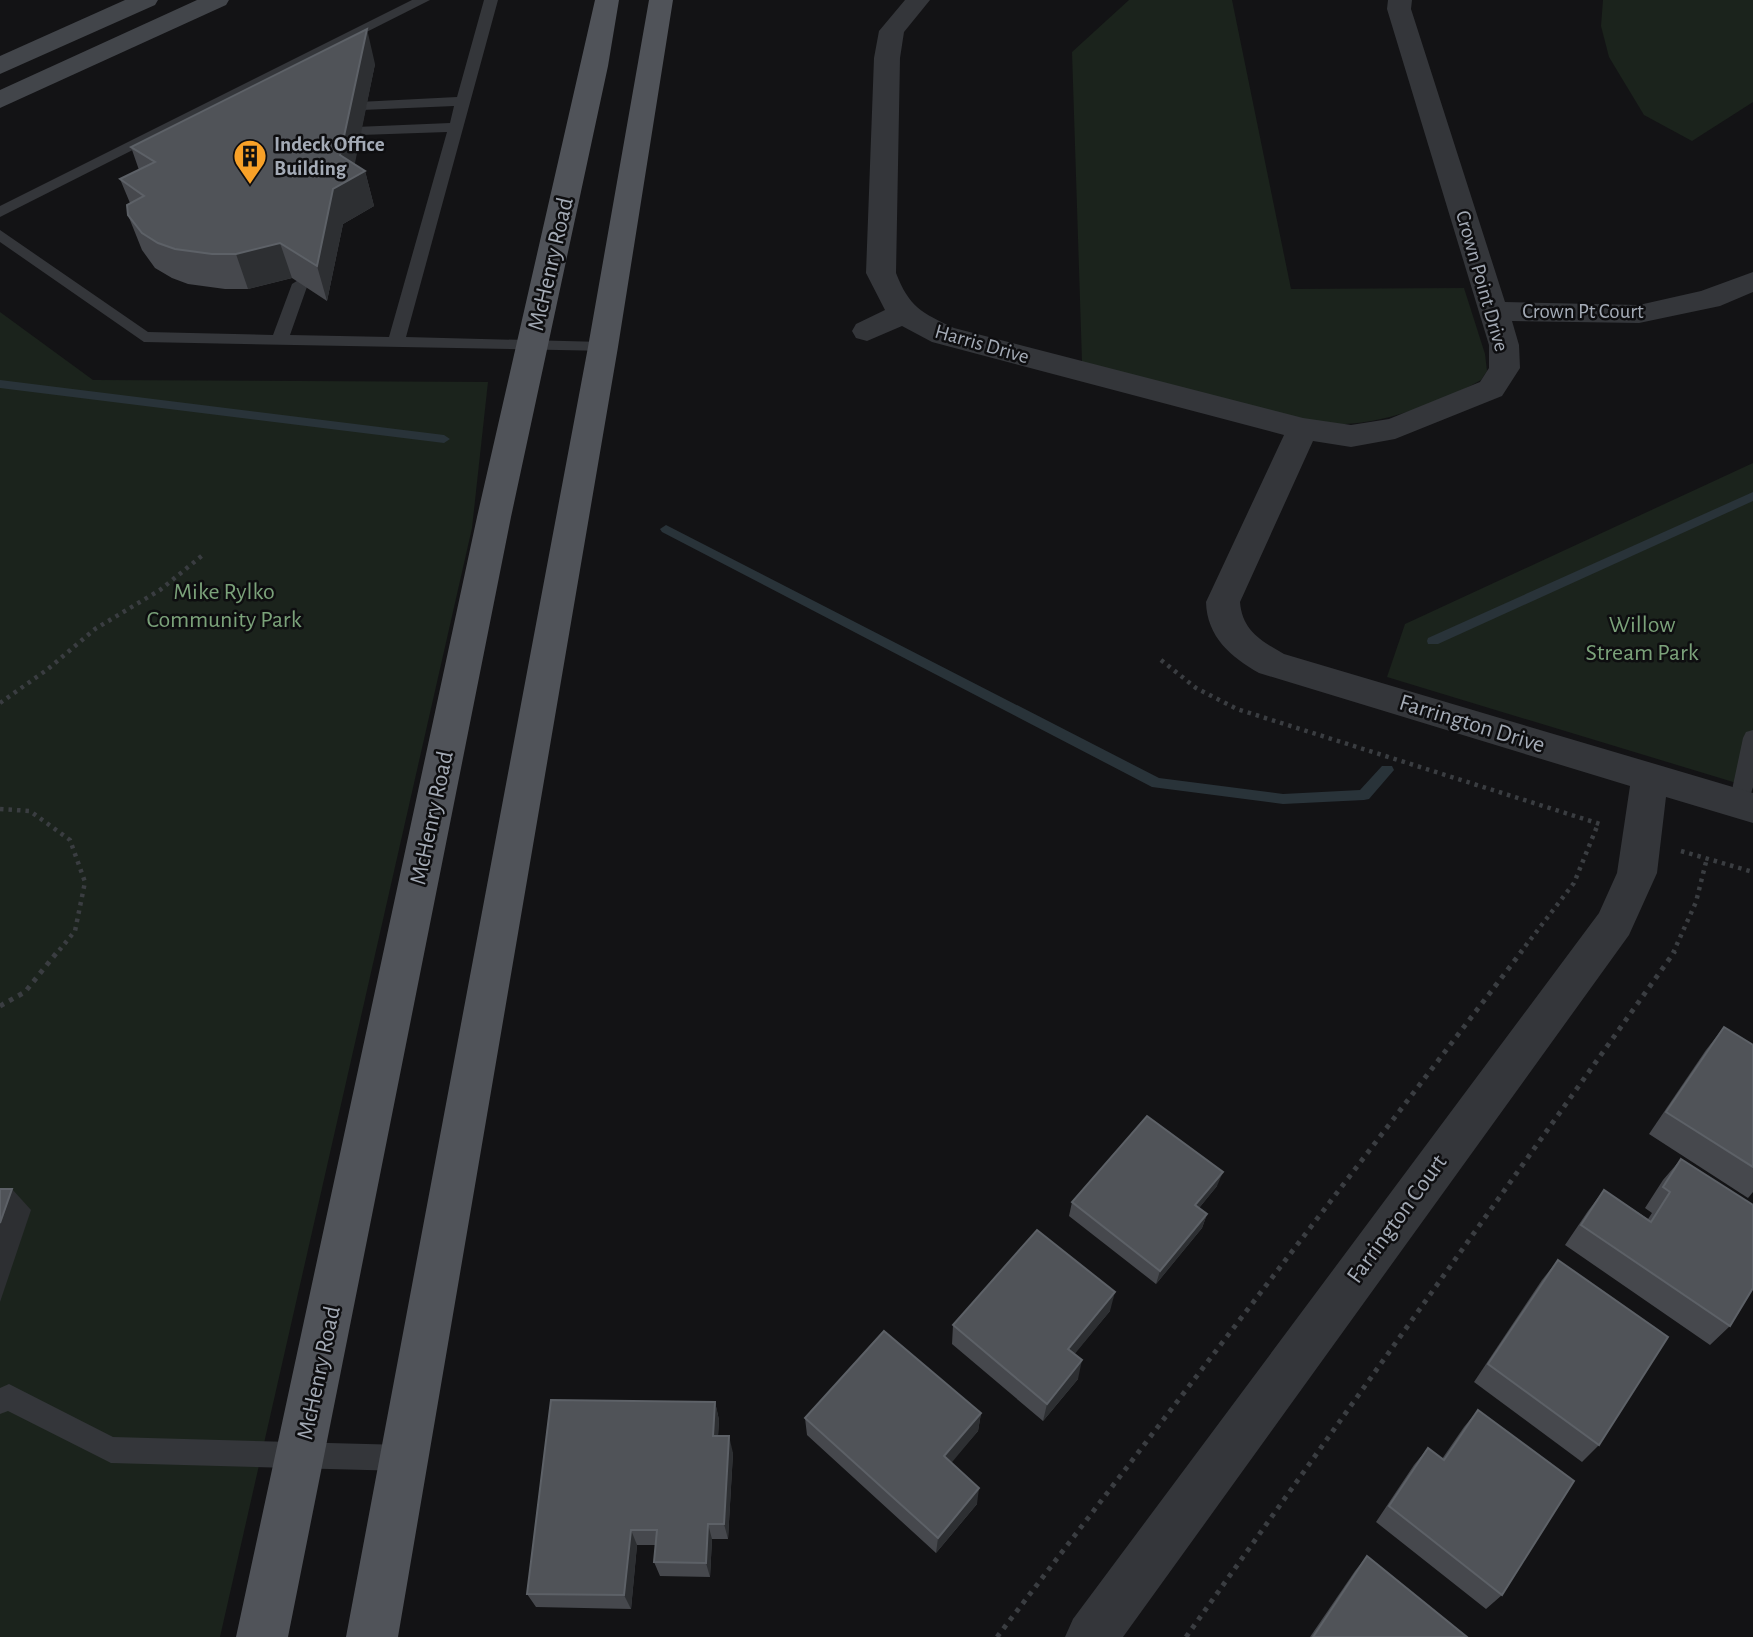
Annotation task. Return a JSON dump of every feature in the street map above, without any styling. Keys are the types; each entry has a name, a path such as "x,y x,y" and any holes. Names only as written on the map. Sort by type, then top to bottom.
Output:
{"main road":[{"path":"0,66 146,0"},
{"path":"0,100 217,0"},
{"name":"McHenry Road","path":"262,1637 302,1457 494,517 595,66 607,0"},
{"path":"372,1637 603,347 662,0"}],"street":[{"name":"Harris Drive","path":"918,0 891,31 887,58 881,273 891,302 914,321 943,335 1303,429"},
{"name":"Crown Point Drive","path":"1303,429 1351,436 1395,428 1491,389 1505,368 1504,345 1399,9 1400,0"},
{"name":"Crown Pt Court","path":"1493,311 1639,314 1709,299 1753,281"},
{"path":"867,331 904,313"},
{"name":"Farrington Drive","path":"1303,429 1223,602 1222,615 1229,631 1246,649 1272,664 1746,806"},
{"name":"Farrington Court","path":"1091,1637 1615,923 1637,873 1650,777"}],"lane":[{"path":"0,212 423,0"},
{"path":"397,343 491,0"},
{"path":"238,92 259,104"},
{"path":"328,108 463,102"},
{"path":"188,117 209,130"},
{"path":"317,132 456,127"},
{"path":"0,235 144,337 603,347"},
{"path":"279,341 300,284"},
{"path":"1746,806 1753,738"},
{"path":"0,1401 9,1397 111,1450 404,1458"}],"path":[{"path":"0,703 48,669 95,629 160,590 204,554"},
{"path":"1161,660 1196,688 1237,709 1598,824 1641,841 1753,872"},
{"path":"0,810 30,811 70,840 85,882 75,931 25,992 0,1006"},
{"path":"997,1637 1574,883 1598,824"},
{"path":"1186,1637 1675,951 1696,902 1707,858"}],"green space":[{"path":"1129,0 1232,0 1291,289 1464,288 1485,354 1487,371 1481,380 1424,406 1382,419 1321,424 1082,362 1072,52"},
{"path":"1603,0 1753,0 1753,102 1692,141 1644,115 1609,57 1601,26"},
{"name":"Mike Rylko Community Park","path":"0,312 93,380 488,382 472,528 220,1637 0,1637"},
{"name":"Willow Stream Park","path":"1753,463 1753,788 1387,677 1405,624"}],"building":[{"name":"Indeck Office Building","path":"367,29 340,155 365,171 333,189 317,266 280,243 236,254 212,254 175,249 142,233 128,215 127,205 144,196 120,179 155,162 131,147"},
{"path":"1724,1027 1753,1045 1753,1167 1666,1112"},
{"path":"1147,1116 1223,1172 1195,1205 1207,1214 1160,1271 1072,1202"},
{"path":"1681,1159 1753,1205 1753,1288 1730,1326 1581,1225 1604,1190 1651,1222 1670,1192 1663,1187"},
{"path":"0,1189 12,1189 0,1223"},
{"path":"1037,1230 1115,1292 1068,1349 1082,1360 1047,1404 953,1325"},
{"path":"1558,1260 1668,1337 1599,1445 1488,1364"},
{"path":"884,1331 981,1413 944,1456 979,1488 938,1538 805,1418"},
{"path":"551,1400 715,1402 713,1436 729,1436 724,1524 708,1524 706,1563 654,1562 657,1530 631,1530 624,1595 527,1594"},
{"path":"1478,1410 1574,1481 1502,1595 1389,1506 1428,1448 1444,1460"},
{"path":"1367,1556 1467,1637 1313,1637"}],"waterway":[{"path":"0,384 444,439"},
{"path":"1433,641 1753,496"},
{"path":"666,529 1157,783 1283,799 1364,795 1387,770"}],"place":[{"name":"Indeck Office Building","path":"250,186"}]}
